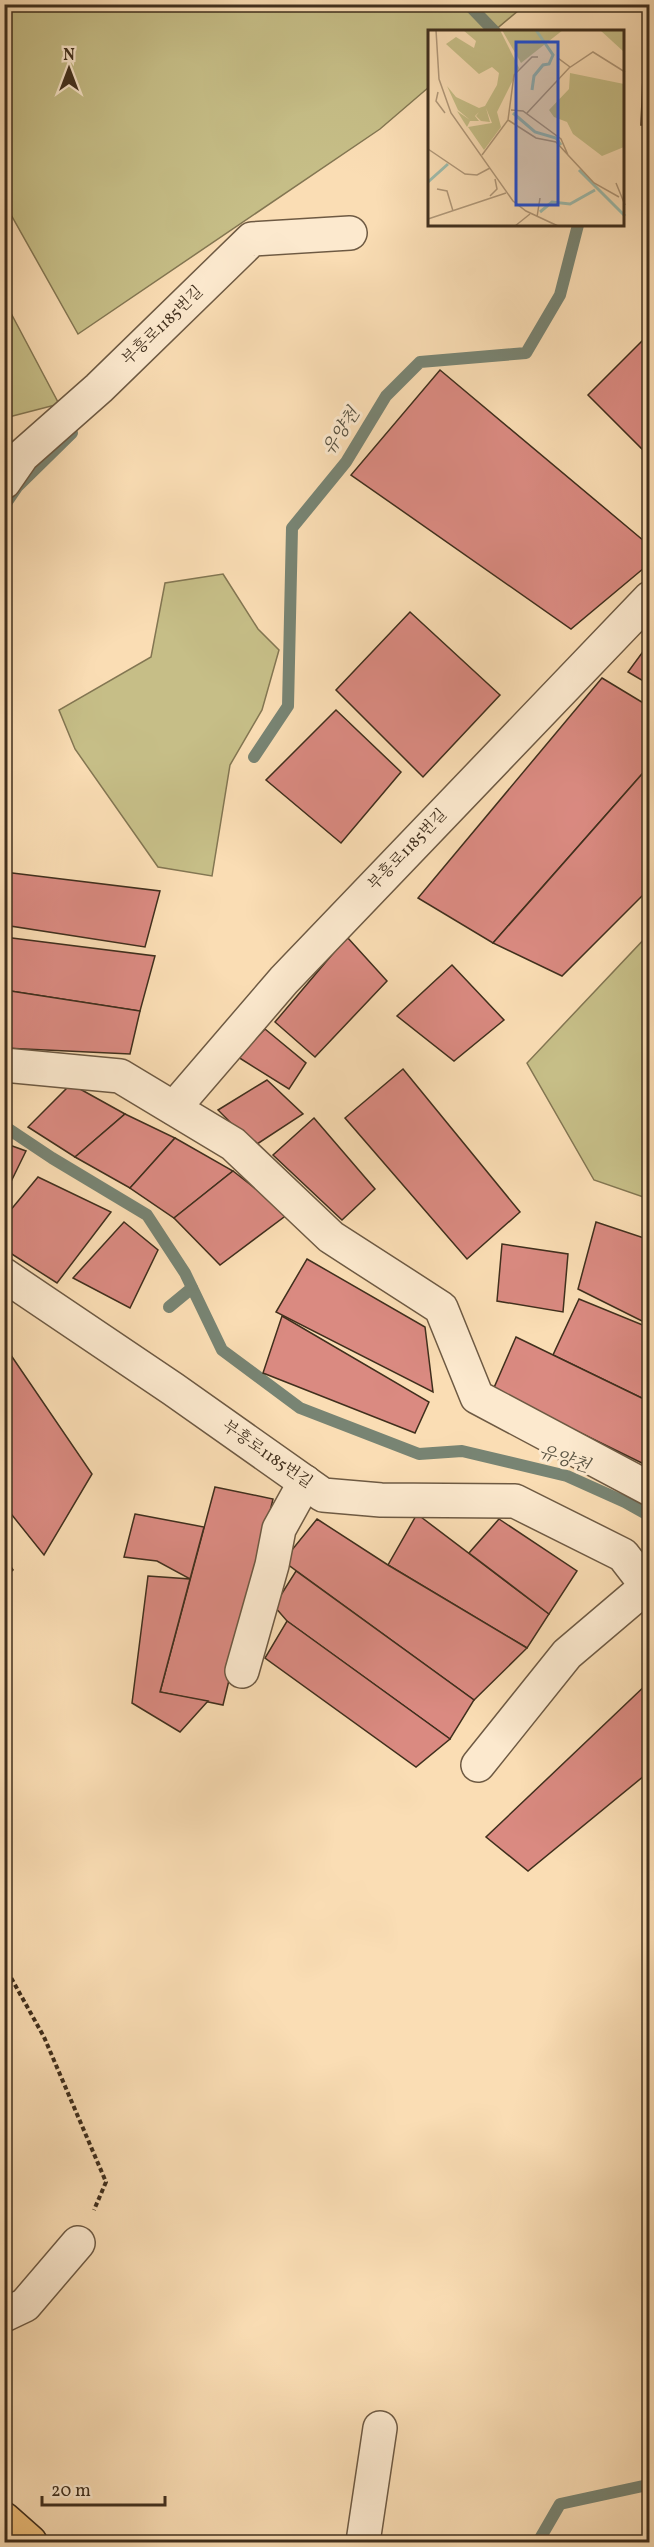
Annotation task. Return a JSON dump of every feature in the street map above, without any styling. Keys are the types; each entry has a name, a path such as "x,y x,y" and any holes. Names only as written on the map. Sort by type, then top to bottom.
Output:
{"lane":[{"name":"부흥로1185번길","path":"4,482 22,456 99,388 252,239 350,234"},
{"name":"부흥로1185번길","path":"174,1108 284,980 650,598"},
{"path":"4,1065 120,1076 233,1144 331,1237 441,1308 477,1397 650,1489"},
{"name":"부흥로1185번길","path":"4,1275 173,1389 323,1495 381,1500 515,1501 623,1555 648,1588"},
{"path":"242,1671 272,1565 279,1528 305,1482"},
{"path":"478,1765 567,1654 648,1588"},
{"path":"4,2315 25,2305 78,2243"},
{"path":"363,2542 380,2428"}],"path":[{"path":"4,1965 44,2037 106,2182 78,2243"}],"shaded area":[{"path":"5,4 525,5 495,30 428,30 428,88 380,129 78,334 5,204"},
{"path":"4,300 59,404 5,418 4,418"},
{"path":"223,574 258,629 279,650 262,710 230,765 212,876 158,867 75,749 59,710 151,657 165,583"},
{"path":"649,934 649,1199 594,1180 527,1063"}],"building":[{"path":"646,4 650,4 650,125 641,125"},
{"path":"650,333 650,450 647,454 588,395"},
{"path":"440,370 650,546 650,563 571,629 351,475"},
{"path":"410,612 500,695 423,777 336,690"},
{"path":"650,642 650,685 628,672"},
{"path":"602,678 650,707 650,765 493,943 418,898"},
{"path":"336,710 401,772 341,843 266,780"},
{"path":"650,765 650,888 562,976 493,943"},
{"path":"4,872 160,891 145,947 4,925"},
{"path":"4,937 155,956 140,1011 4,990"},
{"path":"347,937 387,981 315,1057 275,1022"},
{"path":"452,965 504,1020 454,1061 397,1016"},
{"path":"4,990 140,1011 130,1054 4,1048"},
{"path":"265,1029 306,1063 289,1089 238,1057"},
{"path":"403,1069 520,1212 467,1259 345,1118"},
{"path":"267,1080 303,1114 254,1146 218,1110"},
{"path":"71,1084 125,1114 75,1157 28,1127"},
{"path":"125,1114 175,1138 130,1188 75,1157"},
{"path":"314,1118 375,1189 342,1220 273,1155"},
{"path":"175,1138 233,1171 174,1218 130,1188"},
{"path":"4,1143 26,1151 4,1196"},
{"path":"233,1171 288,1214 220,1265 174,1218"},
{"path":"38,1177 111,1212 57,1283 4,1249 4,1218"},
{"path":"124,1222 158,1250 130,1308 73,1278"},
{"path":"596,1222 650,1240 650,1325 578,1289"},
{"path":"502,1244 568,1254 563,1312 497,1301"},
{"path":"307,1259 425,1327 433,1392 276,1312"},
{"path":"579,1299 650,1328 650,1402 553,1355"},
{"path":"282,1316 429,1402 415,1433 263,1373"},
{"path":"516,1337 650,1402 650,1467 493,1390"},
{"path":"4,1345 92,1474 44,1555 4,1505"},
{"path":"215,1487 273,1499 223,1705 160,1692"},
{"path":"135,1514 204,1527 190,1579 157,1561 124,1557"},
{"path":"417,1514 549,1614 527,1648 388,1565"},
{"path":"317,1519 388,1565 527,1648 474,1700 283,1561"},
{"path":"499,1519 577,1571 549,1614 469,1553"},
{"path":"4,1556 13,1570 4,1579"},
{"path":"296,1571 474,1700 450,1739 287,1621 274,1606"},
{"path":"148,1576 190,1579 160,1692 208,1701 180,1732 132,1703"},
{"path":"287,1621 450,1739 416,1767 265,1658"},
{"path":"650,1681 650,1771 528,1871 486,1837"}],"waterway":[{"path":"468,4 493,30"},
{"name":"유양천","path":"254,757 288,706 292,528 346,462 386,396 420,362 526,353 560,295 578,226"},
{"path":"4,506 17,487 72,433"},
{"path":"4,1126 52,1158 147,1215 185,1273 222,1350 300,1408 419,1454 462,1451 567,1476 650,1516"},
{"path":"169,1307 192,1288"},
{"path":"538,2542 560,2504 643,2486 650,2487"}]}
